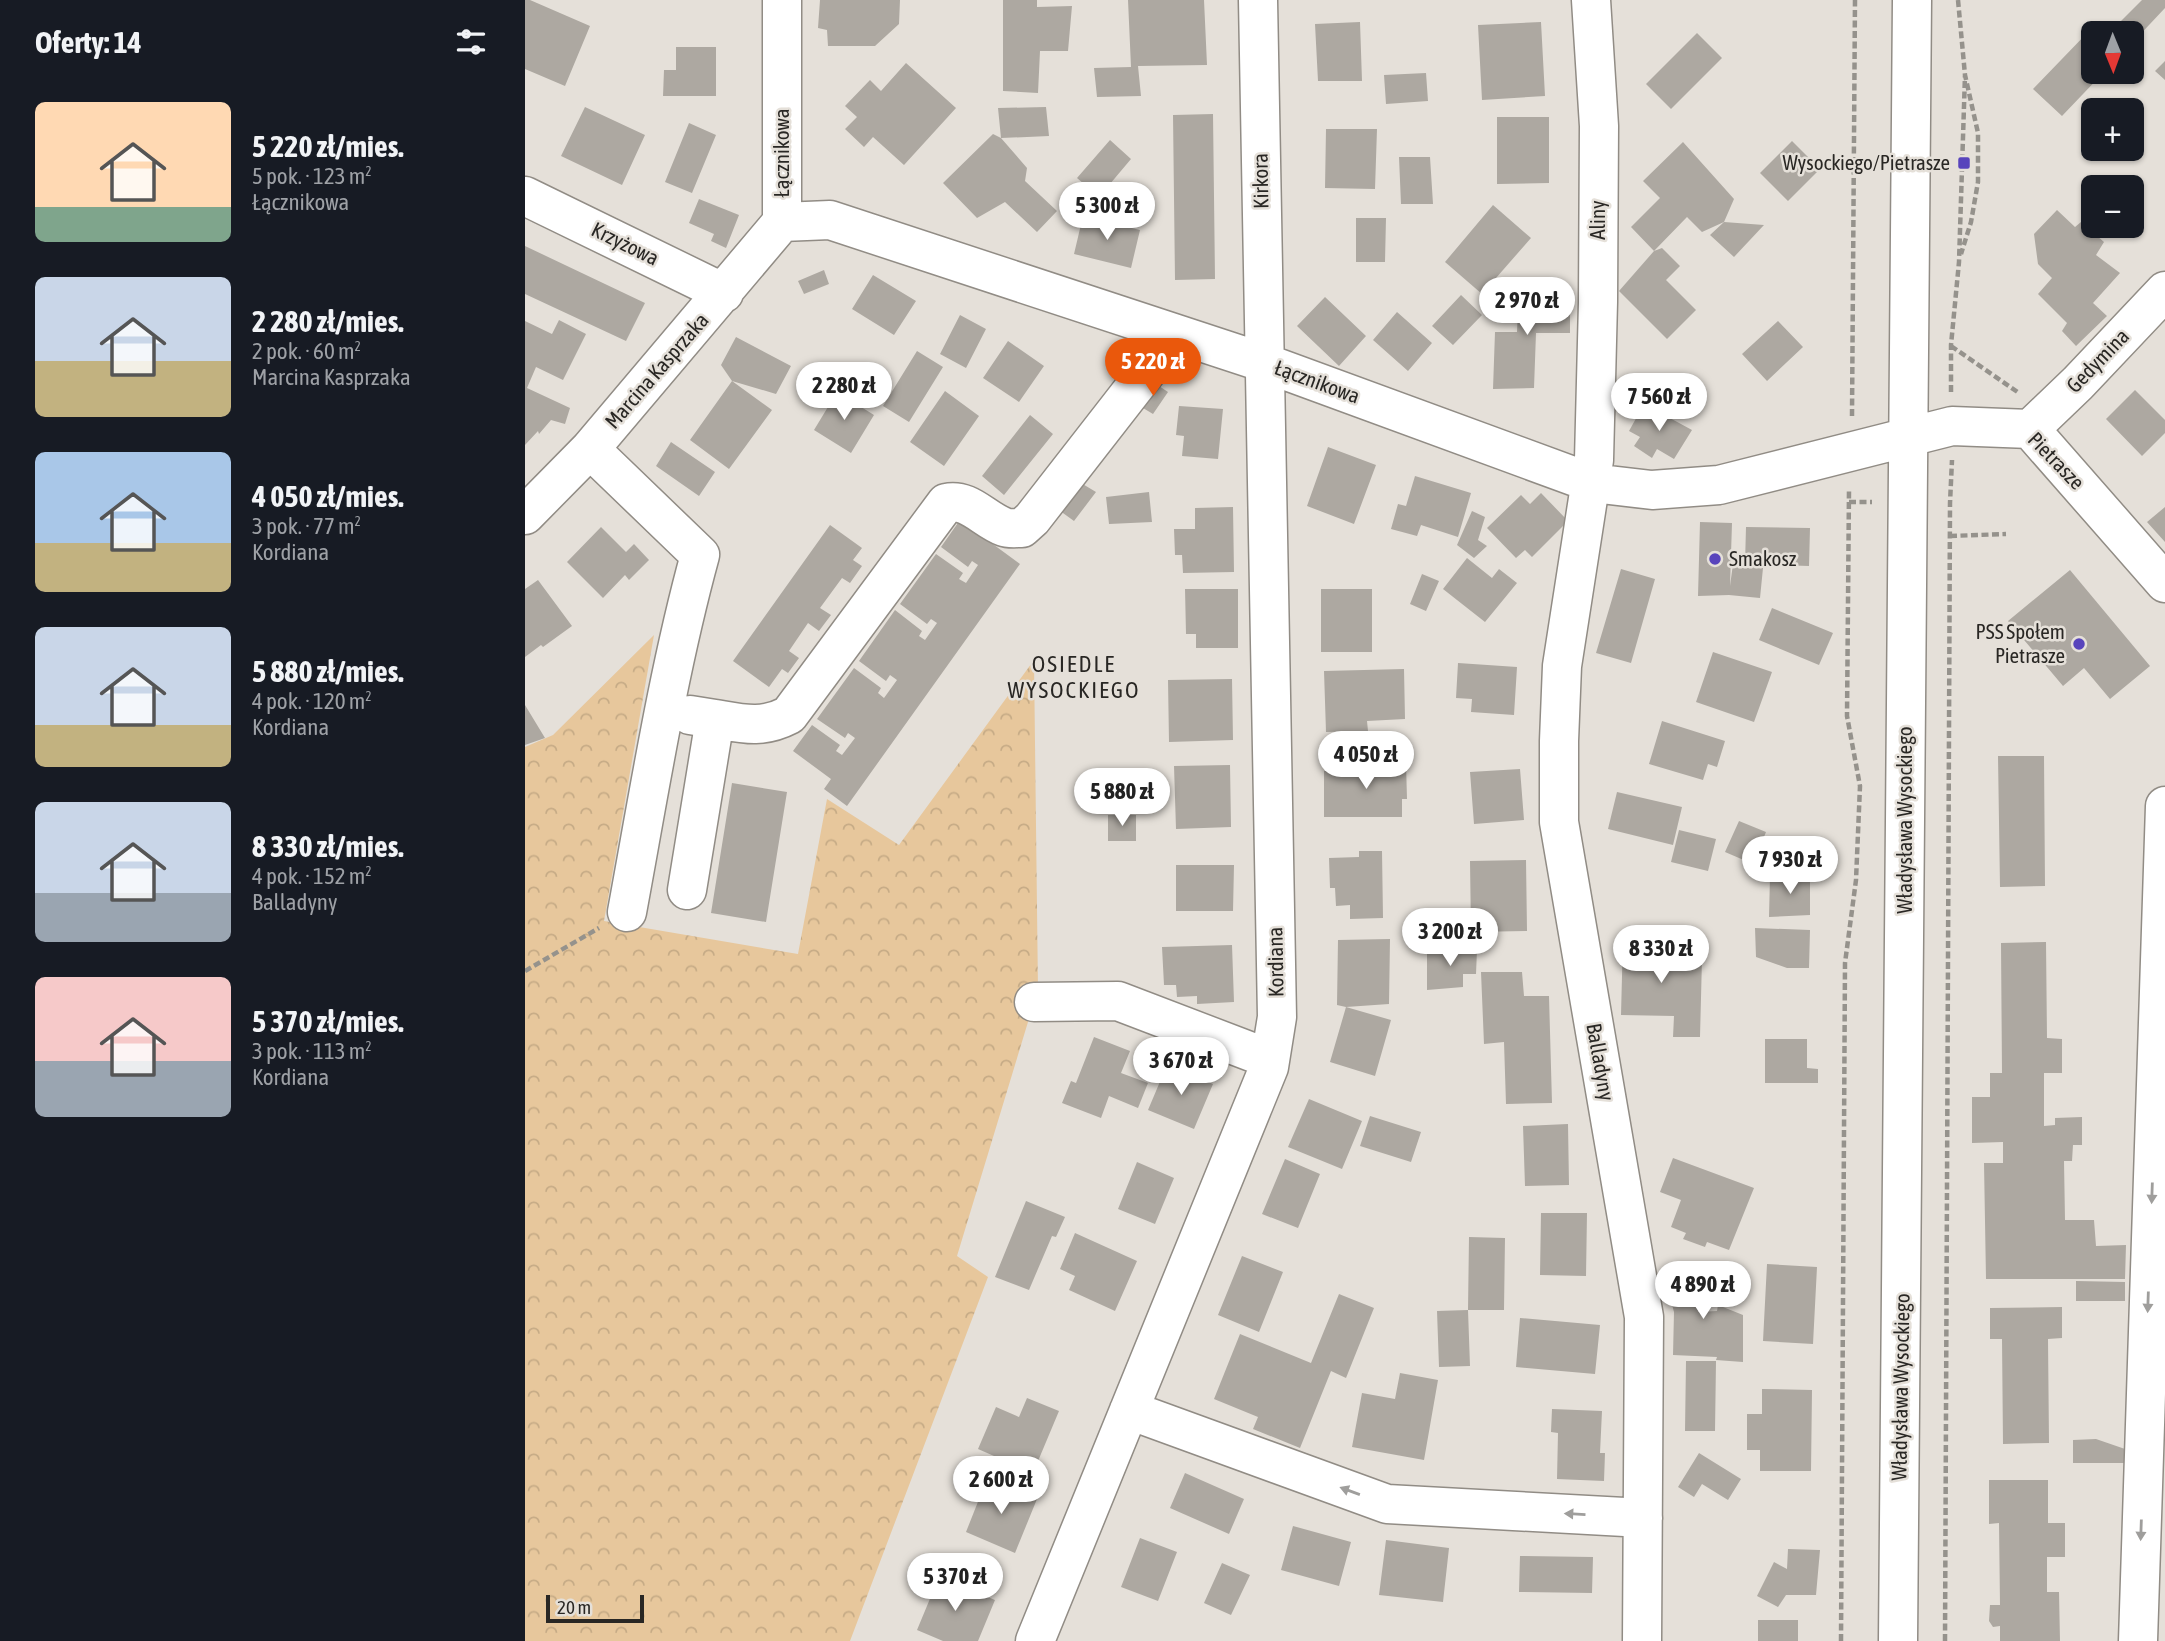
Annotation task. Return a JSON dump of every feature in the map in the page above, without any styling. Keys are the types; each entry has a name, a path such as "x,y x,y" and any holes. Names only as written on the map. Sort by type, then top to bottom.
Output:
{"street":[{"name":"Łącznikowa","path":"782,0 782,222 830,220 1265,363 1592,483 1652,490 1719,485 1907,437"},
{"name":"Kirkora","path":"1258,0 1265,363"},
{"name":"Aliny","path":"1591,0 1599,125 1598,302 1592,483"},
{"name":"Władysława Wysockiego","path":"1898,1641 1913,0"},
{"name":"Krzyżowa","path":"525,196 724,293"},
{"name":"Marcina Kasprzaka","path":"525,515 590,449 782,222"},
{"name":"Gedymina","path":"2027,412 2078,383 2165,291"},
{"path":"664,709 751,725 772,724 789,715 946,503 957,501 1006,528 1022,528 1032,519 1176,334"},
{"name":"Kordiana","path":"1035,1641 1269,1067 1277,1017 1265,363"},
{"name":"Pietrasze","path":"1907,437 2027,412 2165,583"},
{"path":"590,449 700,555 664,709 627,912"},
{"name":"Balladyny","path":"1592,483 1562,666 1559,822 1644,1317 1642,1641"},
{"path":"687,890 715,719"},
{"path":"2138,1641 2158,1234 2165,807"},
{"path":"1034,1002 1118,1001 1270,1059"},
{"path":"1129,1410 1387,1504 1643,1518"}],"path":[{"path":"1841,1641 1846,963 1856,880 1860,786 1847,716 1849,477 1843,453 1852,425 1855,0"},
{"path":"1945,1641 1951,345 1959,262 1965,75 1958,0"},
{"path":"1959,262 1971,222 1978,182 1978,133 1965,75"},
{"path":"1951,345 2027,412"},
{"path":"1949,536 2006,534"},
{"path":"525,971 627,912"}],"green space":[{"path":"654,635 604,921 798,954 827,799 899,845 1034,660 1038,989 957,1256 988,1277 850,1641 525,1641 525,747 553,735"}],"building":[{"path":"525,0 590,26 565,86 525,69"},
{"path":"820,0 900,0 899,24 875,46 828,46 827,30 818,28"},
{"path":"1003,0 1037,0 1037,7 1072,6 1068,51 1040,51 1038,93 1003,91"},
{"path":"1128,0 1204,0 1207,65 1138,66 1141,96 1097,97 1094,68 1131,67"},
{"path":"2142,0 2165,0 2165,8 2144,30 2144,21 2121,21"},
{"path":"1360,22 1362,81 1318,81 1315,24"},
{"path":"1541,22 1545,96 1482,100 1478,25"},
{"path":"1697,33 1722,58 1671,109 1646,84"},
{"path":"2081,39 2081,84 2093,84 2062,116 2033,89"},
{"path":"676,47 716,47 716,96 663,96 664,70 676,70"},
{"path":"2165,61 2165,80 2155,71"},
{"path":"906,63 956,108 904,165 873,137 864,147 845,129 857,117 845,106 870,80 881,91"},
{"path":"1426,73 1428,101 1386,104 1384,75"},
{"path":"585,107 645,135 622,185 561,156"},
{"path":"1046,107 1049,136 1001,138 998,108"},
{"path":"1213,114 1215,279 1175,280 1173,115"},
{"path":"1497,117 1549,117 1549,183 1497,184"},
{"path":"689,123 716,135 692,193 665,182"},
{"path":"1326,129 1377,129 1375,189 1325,188"},
{"path":"993,134 1001,138 1027,168 1025,181 1057,211 1037,232 1005,202 977,218 943,183"},
{"path":"1110,140 1131,159 1099,197 1077,178"},
{"path":"1792,141 1820,169 1788,201 1760,173"},
{"path":"1683,142 1734,199 1724,222 1702,232 1687,217 1654,251 1631,227 1660,198 1643,181"},
{"path":"1399,157 1430,157 1433,204 1401,204"},
{"path":"699,199 739,215 726,248 711,241 714,234 689,223"},
{"path":"1493,205 1531,238 1482,294 1445,262"},
{"path":"2057,210 2075,227 2081,222 2081,238 2099,238 2104,242 2096,255 2120,273 2093,303 2107,316 2076,346 2062,331 2067,323 2038,294 2052,278 2038,264 2034,234"},
{"path":"1083,216 1140,230 1131,268 1074,254"},
{"path":"1356,218 1386,218 1385,262 1356,262"},
{"path":"1724,222 1764,225 1734,257 1710,235"},
{"path":"525,246 645,303 626,341 525,294"},
{"path":"1662,248 1680,266 1666,280 1696,310 1667,339 1619,291 1654,251"},
{"path":"824,270 829,284 804,294 798,281"},
{"path":"873,275 916,301 894,335 852,309"},
{"path":"1519,284 1553,286 1556,309 1570,308 1570,333 1536,333 1534,388 1493,389 1495,332 1517,332"},
{"path":"1461,295 1482,315 1453,345 1432,326"},
{"path":"1325,297 1366,336 1339,366 1297,326"},
{"path":"1397,312 1432,343 1408,371 1373,340"},
{"path":"960,315 986,329 966,368 940,354"},
{"path":"559,320 586,334 563,380 536,367 527,388 570,408 565,424 551,420 525,445 525,321 552,334"},
{"path":"1778,321 1803,347 1767,381 1742,354"},
{"path":"736,337 791,366 776,394 732,381 721,365"},
{"path":"1008,341 1044,366 1019,402 983,378"},
{"path":"917,351 943,367 909,422 883,406"},
{"path":"732,381 772,410 729,469 690,440"},
{"path":"1153,382 1168,392 1153,414 1138,405"},
{"path":"2135,390 2165,420 2165,433 2142,456 2106,419"},
{"path":"945,391 979,416 944,466 910,442"},
{"path":"837,392 874,415 851,453 814,430"},
{"path":"1644,404 1692,430 1674,459 1657,449 1652,458 1634,446 1640,437 1629,431"},
{"path":"1179,406 1223,409 1218,459 1182,456 1184,436 1176,435"},
{"path":"1030,415 1053,434 1004,495 982,476"},
{"path":"671,442 715,472 699,496 656,466"},
{"path":"1328,447 1376,465 1354,524 1307,506"},
{"path":"1415,476 1471,493 1458,537 1421,525 1417,536 1391,529 1398,504 1406,506"},
{"path":"1076,480 1096,492 1074,521 1056,508"},
{"path":"1149,492 1152,522 1109,524 1106,497"},
{"path":"1541,493 1568,521 1532,557 1525,550 1516,558 1487,528 1521,495 1530,504"},
{"path":"1233,507 1234,572 1183,573 1182,555 1175,555 1174,529 1195,529 1195,508"},
{"path":"2165,507 2165,542 2147,522"},
{"path":"1472,511 1485,517 1478,540 1487,546 1474,558 1457,545"},
{"path":"960,520 1020,564 847,806 824,789 831,779 793,751 812,725 840,745 836,751 842,755 855,738 848,733 845,738 817,719 854,668 881,688 878,693 884,698 897,680 890,675 886,681 859,661 895,610 922,631 919,636 925,640 937,623 931,619 927,624 900,604 936,554 963,573 959,579 966,583 978,565 972,561 968,567 941,547"},
{"name":"Smakosz","path":"1700,522 1732,523 1730,586 1733,564 1763,568 1760,598 1698,596"},
{"path":"830,525 862,548 853,560 862,566 850,583 842,578 820,608 831,615 819,631 808,623 789,651 799,658 788,673 782,669 769,687 733,661"},
{"path":"601,527 626,552 634,544 649,560 629,580 625,575 603,598 567,562"},
{"path":"1746,527 1810,528 1809,566 1745,564"},
{"path":"1467,558 1492,578 1499,569 1517,583 1485,622 1443,589"},
{"path":"1621,569 1655,579 1631,663 1596,653"},
{"name":"PSS Społem Pietrasze","path":"2070,570 2150,666 2110,699 2084,668 2063,686 2008,621"},
{"path":"1422,574 1439,581 1426,611 1410,604"},
{"path":"538,580 572,626 525,657 525,589"},
{"path":"1185,589 1238,589 1238,648 1196,648 1196,634 1186,634"},
{"path":"1321,589 1372,589 1372,652 1321,652"},
{"path":"1772,608 1833,633 1819,665 1759,640"},
{"path":"1713,652 1772,672 1754,722 1696,702"},
{"path":"1458,663 1517,667 1514,715 1471,712 1472,699 1456,698"},
{"path":"1404,669 1405,719 1367,721 1368,731 1326,732 1324,671"},
{"path":"1232,679 1233,740 1169,742 1168,680"},
{"path":"525,705 545,738 525,745"},
{"path":"1662,721 1725,741 1717,767 1708,764 1703,780 1649,764"},
{"path":"1998,756 2044,756 2045,886 2000,887"},
{"path":"1363,763 1406,763 1407,799 1402,799 1402,817 1324,817 1324,771 1363,771"},
{"path":"1230,765 1231,827 1176,829 1174,766"},
{"path":"1520,769 1524,820 1474,824 1470,772"},
{"path":"732,783 787,792 766,922 711,913"},
{"path":"1617,792 1682,807 1673,845 1608,829"},
{"path":"1108,815 1136,815 1136,841 1108,841"},
{"path":"1739,821 1766,832 1753,864 1725,852"},
{"path":"1679,830 1716,839 1708,871 1671,862"},
{"path":"1359,851 1382,851 1383,918 1350,919 1350,905 1336,906 1335,888 1330,888 1329,858 1359,857"},
{"path":"1526,860 1527,931 1471,932 1470,861"},
{"path":"1176,865 1234,865 1233,911 1176,911"},
{"path":"1770,876 1810,876 1810,915 1769,917"},
{"path":"1755,928 1810,930 1809,968 1787,968 1756,957"},
{"path":"1623,937 1663,937 1662,958 1702,959 1700,1037 1673,1037 1674,1016 1621,1015"},
{"path":"1390,939 1389,1004 1346,1007 1337,1005 1338,940"},
{"path":"2046,942 2047,1038 2062,1039 2062,1073 2044,1073 2044,1126 2055,1125 2055,1118 2082,1117 2082,1145 2073,1145 2072,1161 2064,1161 2065,1220 2094,1220 2096,1246 2126,1245 2125,1279 1986,1279 1984,1163 2003,1163 2003,1142 1972,1143 1972,1097 1990,1097 1990,1073 2002,1073 2001,943"},
{"path":"1232,945 1234,1002 1197,1004 1197,996 1177,997 1176,985 1164,985 1162,947"},
{"path":"1477,950 1476,974 1463,974 1463,987 1427,990 1427,952"},
{"path":"1481,972 1522,972 1524,996 1549,996 1552,1103 1506,1104 1504,1042 1484,1044"},
{"path":"1346,1007 1391,1020 1375,1076 1330,1062"},
{"path":"1094,1037 1130,1051 1121,1073 1148,1083 1138,1108 1109,1096 1101,1118 1062,1103 1071,1081 1076,1083"},
{"path":"1765,1039 1807,1039 1807,1068 1818,1069 1818,1083 1765,1083"},
{"path":"1167,1065 1213,1084 1194,1129 1148,1110"},
{"path":"1309,1099 1362,1121 1342,1169 1288,1147"},
{"path":"1370,1116 1421,1132 1411,1162 1360,1146"},
{"path":"1568,1124 1569,1185 1525,1186 1523,1126"},
{"path":"1673,1158 1754,1188 1729,1250 1707,1242 1705,1247 1683,1239 1686,1233 1671,1227 1681,1200 1660,1192"},
{"path":"1285,1159 1320,1174 1298,1228 1262,1214"},
{"path":"1137,1162 1174,1178 1155,1224 1118,1209"},
{"path":"1026,1201 1065,1217 1056,1237 1052,1236 1029,1290 995,1277"},
{"path":"1541,1213 1587,1213 1586,1276 1540,1275"},
{"path":"1075,1233 1137,1261 1115,1311 1069,1290 1075,1276 1060,1269"},
{"path":"1469,1237 1505,1238 1504,1310 1468,1310"},
{"path":"1242,1256 1283,1272 1259,1332 1218,1315"},
{"path":"1767,1264 1817,1267 1813,1344 1763,1341"},
{"path":"1677,1268 1709,1268 1709,1296 1688,1295 1698,1299 1698,1312 1717,1311 1718,1305 1743,1315 1743,1362 1716,1360 1717,1357 1673,1355 1674,1312 1667,1286 1675,1289"},
{"path":"2076,1281 2125,1282 2125,1301 2076,1301"},
{"path":"1339,1294 1374,1308 1346,1378 1331,1371 1300,1448 1253,1429 1258,1417 1214,1399 1240,1334 1311,1363"},
{"path":"2062,1307 2062,1338 2048,1339 2049,1443 2003,1444 2002,1339 1990,1339 1990,1308"},
{"path":"1468,1310 1470,1366 1439,1367 1437,1311"},
{"path":"1520,1318 1600,1325 1595,1374 1516,1367"},
{"path":"1686,1361 1716,1361 1715,1431 1685,1431"},
{"path":"1400,1373 1438,1380 1424,1460 1352,1447 1362,1393 1395,1399"},
{"path":"1762,1389 1812,1390 1811,1471 1760,1471 1760,1450 1747,1450 1747,1414 1762,1414"},
{"path":"1027,1398 1059,1411 1033,1473 978,1449 996,1407 1019,1417"},
{"path":"1552,1409 1602,1411 1600,1453 1605,1453 1604,1481 1557,1479 1558,1433 1551,1432"},
{"path":"2096,1439 2125,1449 2125,1463 2073,1463 2073,1440"},
{"path":"1699,1453 1741,1479 1728,1500 1702,1484 1694,1497 1678,1487"},
{"path":"1185,1473 1244,1499 1229,1534 1170,1508"},
{"path":"987,1479 1037,1499 1015,1553 966,1532"},
{"path":"1989,1480 2048,1480 2048,1523 2065,1523 2065,1557 2047,1557 2047,1592 2059,1592 2060,1641 2000,1641 2000,1626 1993,1627 1989,1621 1990,1605 2000,1605 1999,1523 1989,1524"},
{"path":"1293,1526 1351,1542 1339,1586 1281,1570"},
{"path":"1140,1538 1177,1552 1158,1601 1121,1587"},
{"path":"1386,1540 1449,1548 1443,1602 1379,1595"},
{"path":"1788,1549 1820,1550 1816,1595 1786,1595 1778,1607 1757,1596 1774,1562 1787,1569"},
{"path":"1520,1556 1593,1557 1592,1593 1519,1592"},
{"path":"1222,1563 1250,1575 1231,1615 1204,1603"},
{"path":"939,1577 995,1600 978,1641 943,1641 917,1630"},
{"path":"1758,1620 1798,1620 1798,1641 1758,1641"}],"place":[{"name":"Wysockiego/Pietrasze","path":"1964,163"},
{"name":"Smakosz","path":"1715,559"},
{"name":"PSS Społem Pietrasze","path":"2079,644"}],"district":[{"name":"OSIEDLE WYSOCKIEGO","path":"1074,677"}]}
